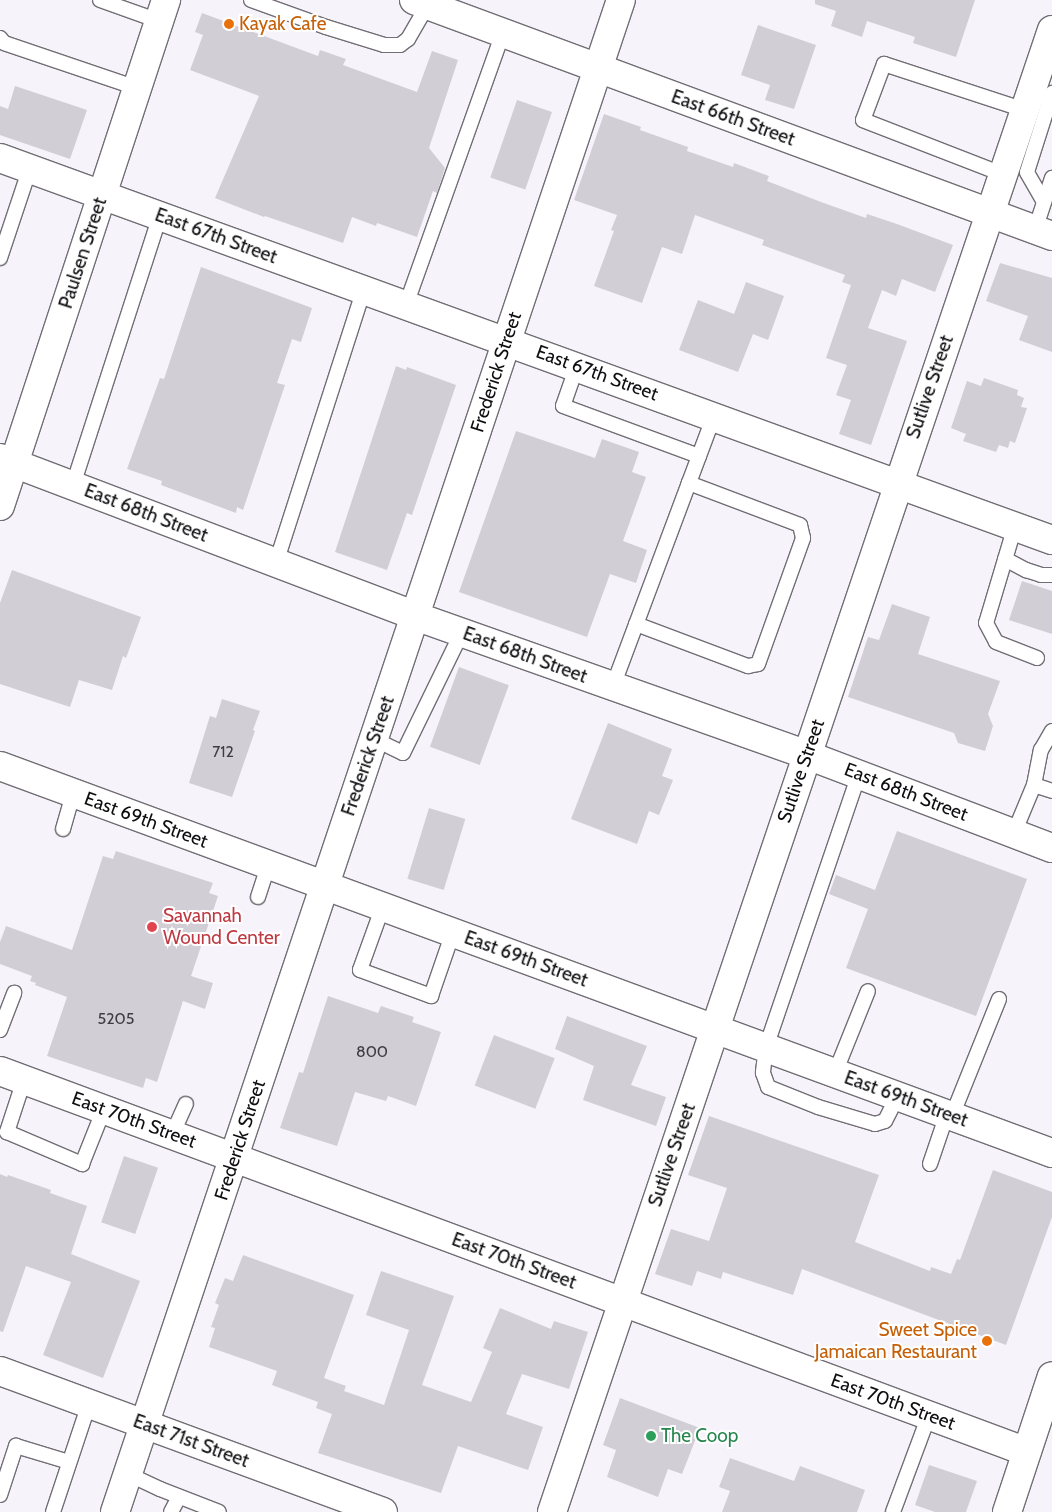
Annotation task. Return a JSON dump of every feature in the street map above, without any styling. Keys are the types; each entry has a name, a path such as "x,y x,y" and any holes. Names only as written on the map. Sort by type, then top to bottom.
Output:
{"street":[{"name":"Frederick Street","path":"115,1512 620,0"},
{"name":"East 66th Street","path":"421,3 1044,233"},
{"name":"Paulsen Street","path":"0,506 7,461 102,194 162,10"},
{"name":"Sutlive Street","path":"552,1512 989,212 1052,30"},
{"name":"East 67th Street","path":"0,158 1052,540"},
{"name":"East 68th Street","path":"7,461 415,616 859,774 1052,848"},
{"name":"East 69th Street","path":"0,766 1052,1153"},
{"name":"East 70th Street","path":"12,1075 1027,1452"},
{"name":"East 71st Street","path":"0,1371 383,1512"},
{"path":"1012,1511 1027,1452 1052,1376"}],"lane":[{"path":"100,0 162,10"},
{"path":"251,0 326,27 384,45 400,45 408,39 421,3"},
{"path":"406,305 503,33"},
{"path":"0,38 4,42 137,88"},
{"path":"1002,174 863,120 884,64 1025,110"},
{"path":"1044,202 1027,172 1052,93"},
{"path":"0,258 30,168"},
{"path":"1044,233 1044,202 1052,178"},
{"path":"73,485 160,215"},
{"path":"276,563 364,289"},
{"path":"577,366 563,406 699,456"},
{"path":"613,686 714,416"},
{"path":"636,624 748,666 758,664 803,538 800,525 689,483"},
{"path":"1015,526 986,623 996,642 1037,658"},
{"path":"1005,559 1026,570 1041,575 1052,575"},
{"path":"374,739 403,753 462,632"},
{"path":"1014,833 1034,785 1040,750 1052,731"},
{"path":"859,774 766,1047 762,1073 768,1087 818,1107 875,1124 885,1121 898,1096"},
{"path":"1034,785 1052,791"},
{"path":"63,829 73,794"},
{"path":"258,897 269,864"},
{"path":"383,906 360,970 430,996 453,932"},
{"path":"835,1073 868,991"},
{"path":"0,1030 14,992"},
{"path":"930,1164 999,1000"},
{"path":"12,1075 7,1132 82,1164 104,1109"},
{"path":"172,1135 186,1104"},
{"path":"53,1512 89,1404"},
{"path":"893,1512 928,1415"},
{"path":"0,1496 16,1446 69,1462"},
{"path":"128,1474 179,1497 219,1512"},
{"path":"171,1512 179,1497"}],"building":[{"path":"815,0 975,0 956,57 913,43 915,37 867,21 862,37 831,26 836,11 815,4"},
{"path":"202,13 318,56 320,50 346,59 343,65 417,92 432,51 458,60 429,148 445,168 437,193 433,191 417,237 377,223 376,226 352,217 343,243 264,217 215,198 259,96 190,70 203,35 195,32"},
{"path":"758,25 816,45 794,109 765,100 770,85 741,75"},
{"path":"15,86 87,110 70,159 0,135 0,106 8,109"},
{"path":"517,100 552,112 525,190 490,178"},
{"path":"604,114 641,127 640,130 688,147 687,151 733,167 734,163 769,176 767,181 821,202 866,218 867,214 953,245 935,292 902,279 896,296 882,290 868,328 907,341 871,445 839,434 851,400 836,395 847,365 826,358 851,285 842,282 845,275 762,245 764,240 695,215 682,254 662,247 642,303 594,286 614,231 611,230 617,215 574,200"},
{"path":"1000,263 1052,278 1052,352 1019,340 1028,316 986,301"},
{"path":"201,267 312,308 301,342 292,339 277,383 285,385 243,510 237,507 236,513 161,485 162,481 127,469 160,378 164,379"},
{"path":"746,282 784,296 768,340 753,334 738,372 679,350 698,300 734,314"},
{"path":"396,366 406,370 407,367 456,385 412,515 407,513 387,570 335,552"},
{"path":"984,378 1018,390 1017,395 1024,398 1021,407 1027,408 1015,443 1010,441 1008,448 999,445 996,452 963,441 966,434 951,428 967,381 981,386"},
{"path":"516,431 595,458 602,439 639,452 632,472 646,477 623,541 647,550 636,583 610,574 587,637 459,592"},
{"path":"12,570 141,617 126,658 123,656 112,690 79,680 70,707 0,684 0,603"},
{"path":"1022,581 1052,591 1052,634 1009,620"},
{"path":"892,604 930,617 918,654 1000,681 988,714 993,726 985,751 958,743 954,733 848,697 868,637 879,640"},
{"path":"459,667 509,685 480,765 430,747"},
{"path":"222,699 260,711 232,797 189,783 210,716 216,718"},
{"path":"608,723 672,749 662,776 673,780 659,815 649,811 637,844 571,819"},
{"path":"429,808 465,819 444,890 407,879"},
{"path":"897,831 1027,879 976,1016 846,968 868,909 829,894 836,875 875,890"},
{"path":"116,851 213,883 209,893 218,896 191,976 213,983 205,1009 183,1001 157,1082 146,1078 143,1088 47,1056 67,997 35,985 36,983 30,981 32,976 0,964 0,942 6,926 72,950 103,856 113,859"},
{"path":"328,996 378,1013 381,1006 414,1017 412,1022 441,1032 416,1106 388,1096 386,1101 355,1092 337,1146 280,1128 299,1072 303,1073"},
{"path":"567,1016 647,1046 631,1085 666,1097 656,1126 583,1100 594,1066 555,1049"},
{"path":"494,1035 555,1058 535,1109 475,1085"},
{"path":"709,1116 879,1175 855,1242 930,1271 931,1267 951,1274 957,1259 960,1260 993,1170 1052,1192 1052,1217 1006,1345 802,1269 793,1295 723,1272 721,1279 697,1271 692,1286 655,1274 671,1229 709,1241 727,1188 688,1175"},
{"path":"124,1156 158,1168 135,1234 101,1222"},
{"path":"0,1174 51,1190 50,1193 87,1206 71,1254 140,1281 103,1378 43,1355 71,1282 26,1266 3,1332 0,1331"},
{"path":"243,1255 354,1295 324,1378 346,1386 344,1391 384,1405 409,1330 366,1315 381,1271 454,1296 422,1385 471,1402 492,1352 483,1348 500,1308 551,1329 554,1321 588,1332 569,1389 522,1374 506,1414 543,1427 528,1470 458,1446 441,1493 318,1453 332,1414 316,1408 318,1402 272,1385 277,1371 209,1347 215,1328 211,1327 219,1305 215,1303 225,1278 233,1281"},
{"name":"The Coop","path":"620,1398 700,1428 682,1474 668,1469 658,1497 607,1477 616,1450 603,1445"},
{"path":"730,1458 794,1481 800,1466 865,1490 857,1512 722,1512 730,1491 719,1487"},
{"path":"929,1465 977,1481 966,1512 935,1512 915,1505"}],"place":[{"name":"Kayak Cafe","path":"229,24"},
{"name":"Savannah Wound Center","path":"152,927"},
{"name":"Sweet Spice Jamaican Restaurant","path":"987,1341"},
{"name":"The Coop","path":"651,1436"}]}
